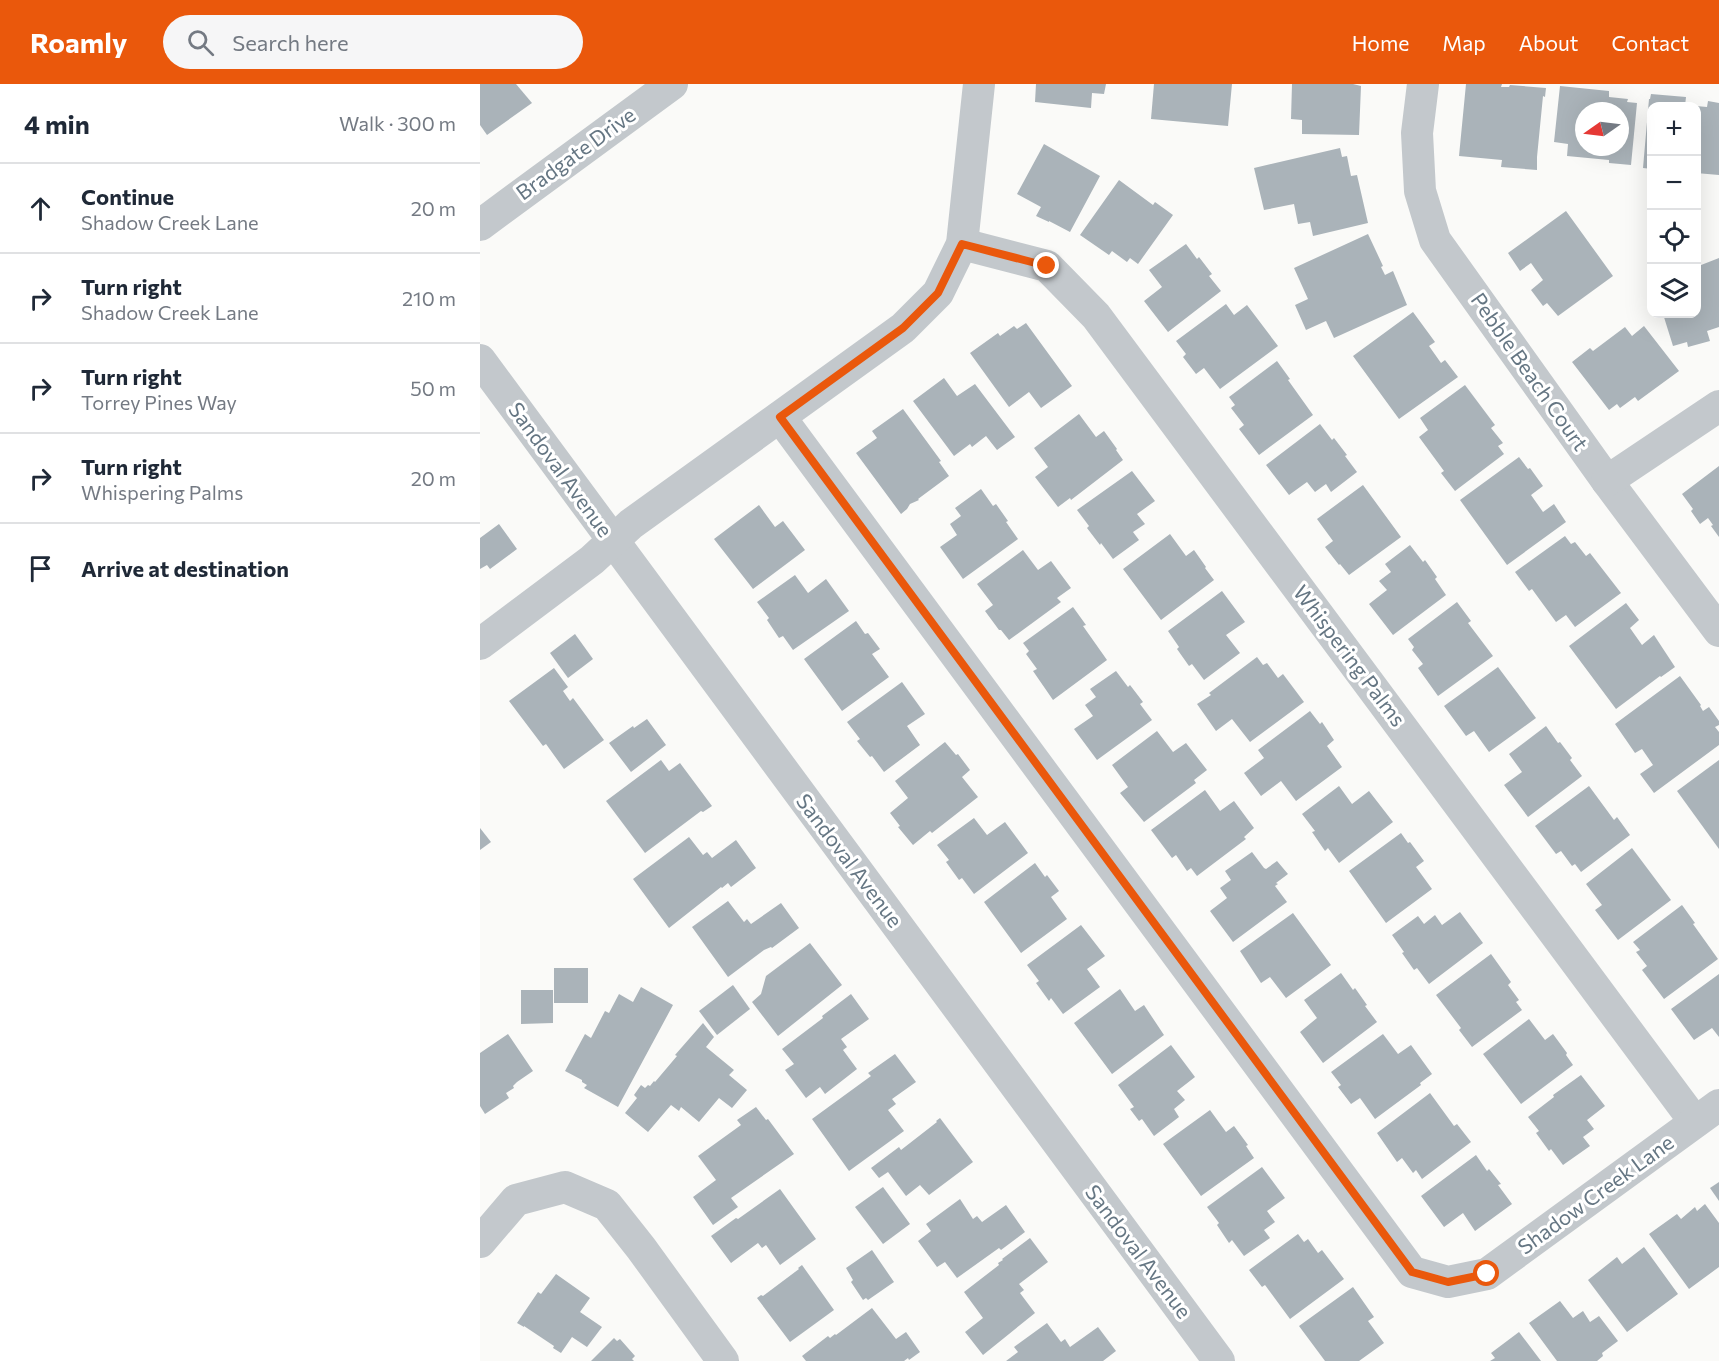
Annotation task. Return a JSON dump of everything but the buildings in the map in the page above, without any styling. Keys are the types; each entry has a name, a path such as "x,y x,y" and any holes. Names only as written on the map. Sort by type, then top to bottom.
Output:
{"street":[{"name":"Bradgate Drive","path":"480,225 672,84"},
{"path":"480,644 592,560 631,524 903,328 938,293 962,244 979,84"},
{"name":"Pebble Beach Court","path":"1423,84 1417,133 1420,191 1435,240 1607,481 1719,631"},
{"name":"Whispering Palms","path":"962,244 1047,266 1096,315 1707,1113"},
{"name":"Sandoval Avenue","path":"480,360 1220,1361"},
{"path":"1607,481 1719,406"},
{"name":"Shadow Creek Lane","path":"780,417 1412,1272 1448,1282 1487,1274 1707,1113"},
{"path":"480,1242 516,1200 565,1187 607,1204 723,1361"}],"route":[{"path":"1047,266 962,244 938,293 903,328 780,417 1412,1272 1448,1282 1487,1274"}]}
